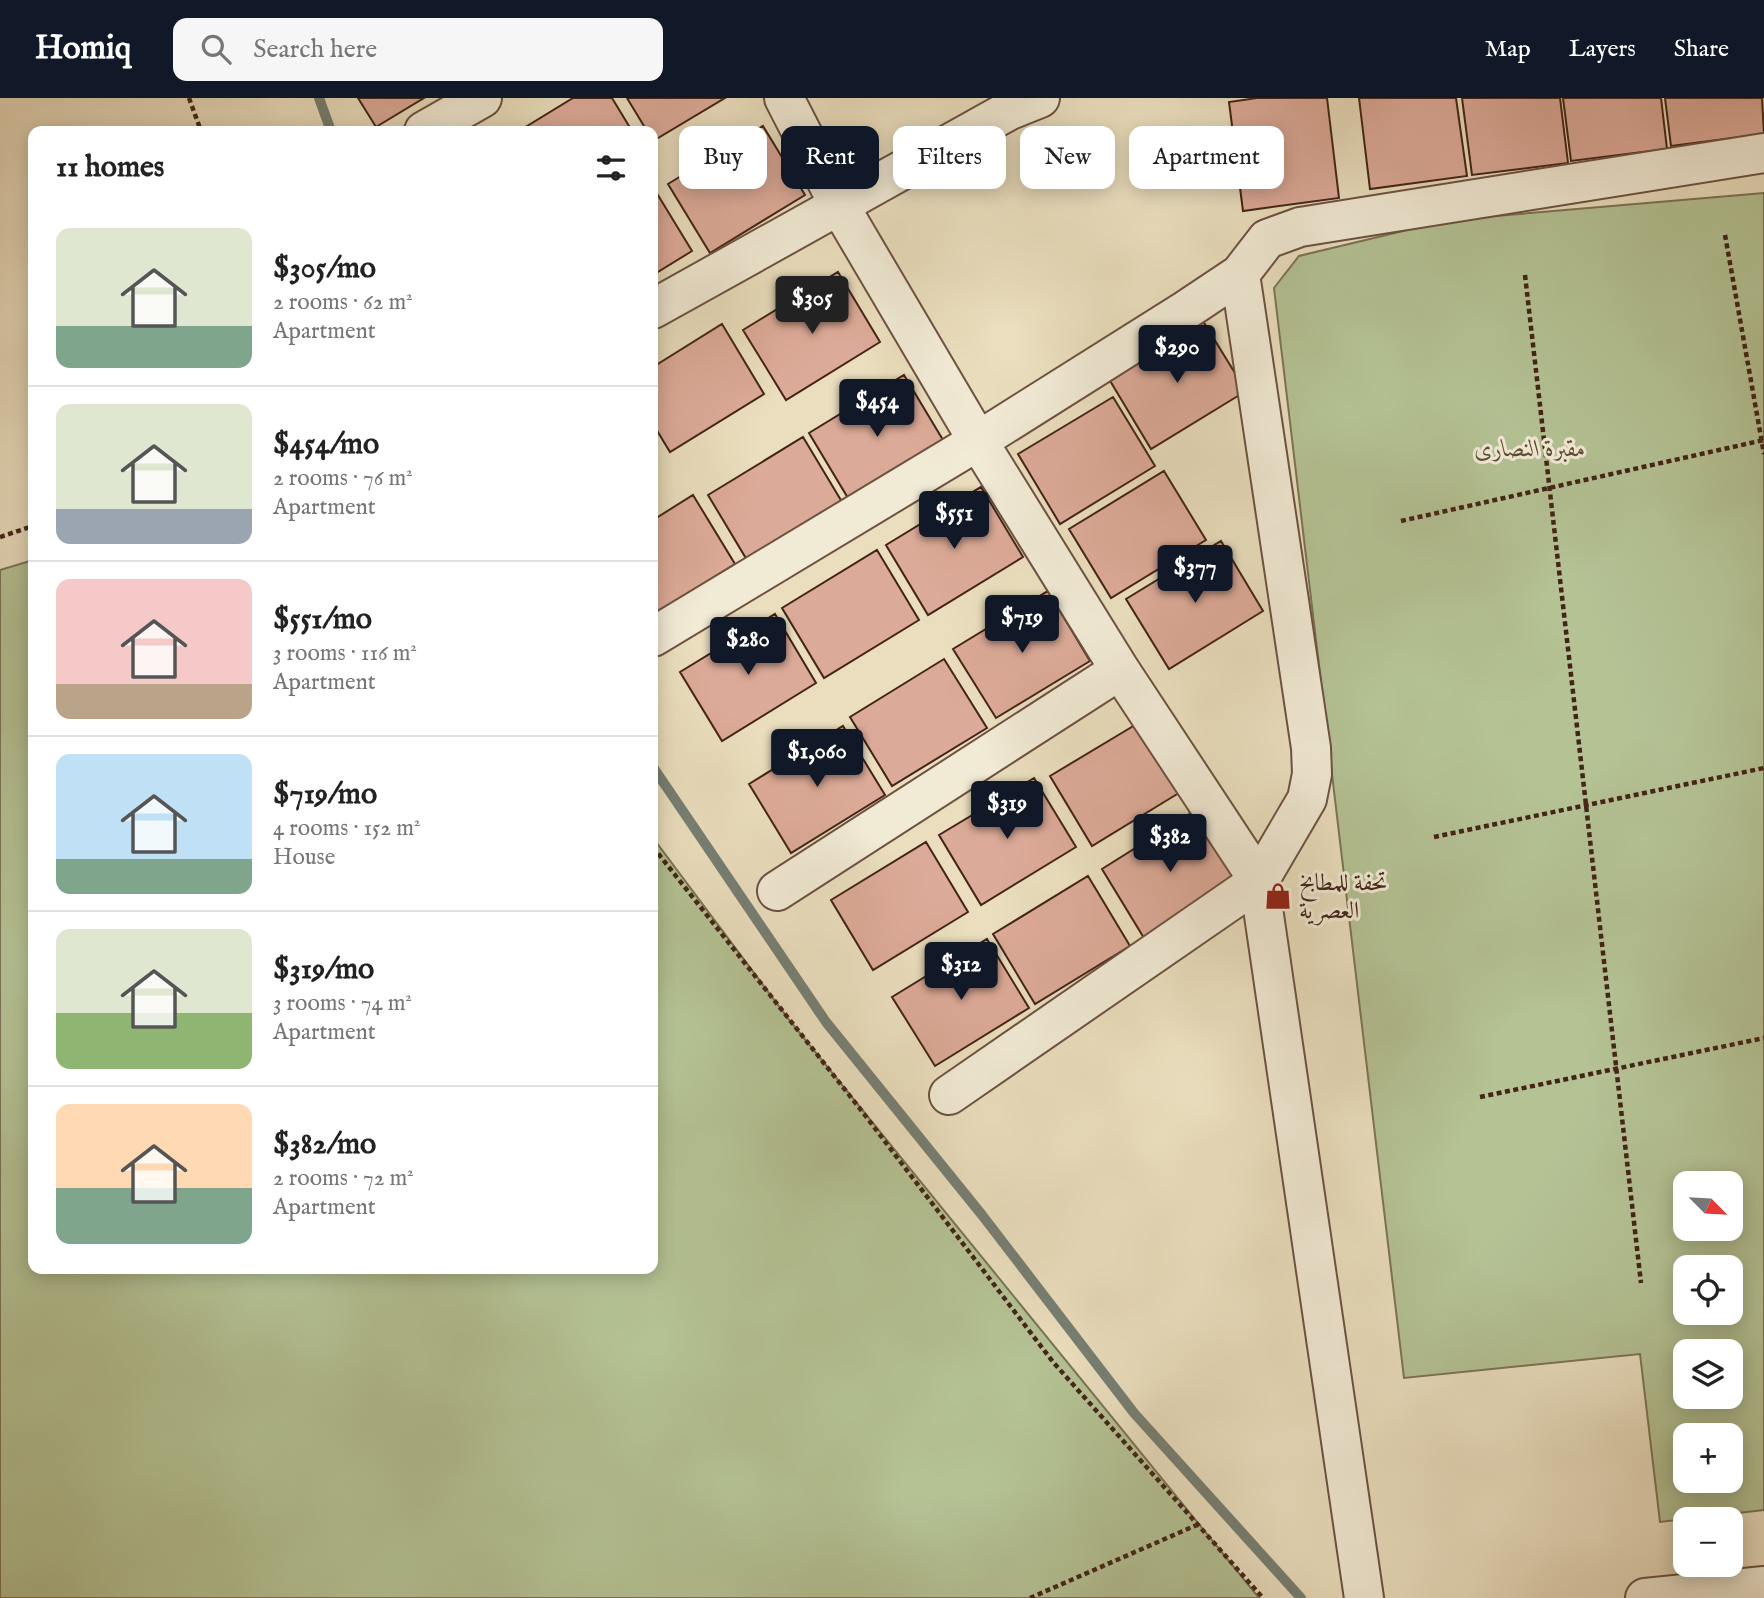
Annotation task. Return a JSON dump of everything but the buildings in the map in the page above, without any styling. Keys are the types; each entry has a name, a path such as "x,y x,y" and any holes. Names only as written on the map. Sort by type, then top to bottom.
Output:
{"street":[{"path":"433,126 482,98"},
{"path":"784,98 840,207 978,441 1120,670 1259,881 1364,1598"},
{"path":"658,306 1010,110 1040,98"},
{"path":"658,634 978,441 1240,274 1267,239 1300,226 1764,153"},
{"path":"949,1095 1259,881 1307,799 1312,774 1309,734 1240,274"},
{"path":"777,891 1120,670"},
{"path":"1645,1598 1764,1586"}],"path":[{"path":"189,98 199,126"},
{"path":"1725,235 1764,454"},
{"path":"1525,275 1641,1283"},
{"path":"1401,521 1763,440"},
{"path":"0,537 28,528"},
{"path":"1434,837 1764,768"},
{"path":"658,853 861,1110 1053,1362 1263,1598"},
{"path":"1479,1097 1764,1038"},
{"path":"1030,1598 1199,1524"}],"green space":[{"name":"مقبرة النصارى","path":"1764,193 1764,1510 1743,1512 1743,1507 1673,1507 1673,1520 1660,1522 1640,1354 1404,1378 1274,288 1299,256 1449,220"},
{"path":"28,562 28,1274 658,1274 658,845 790,1021 1259,1598 0,1598 0,570"}],"waterway":[{"path":"319,98 329,126"},
{"path":"658,774 826,1022 982,1215 1134,1413 1301,1598"}],"place":[{"name":"تحفة للمطابخ العصرية","path":"1278,896"}]}
